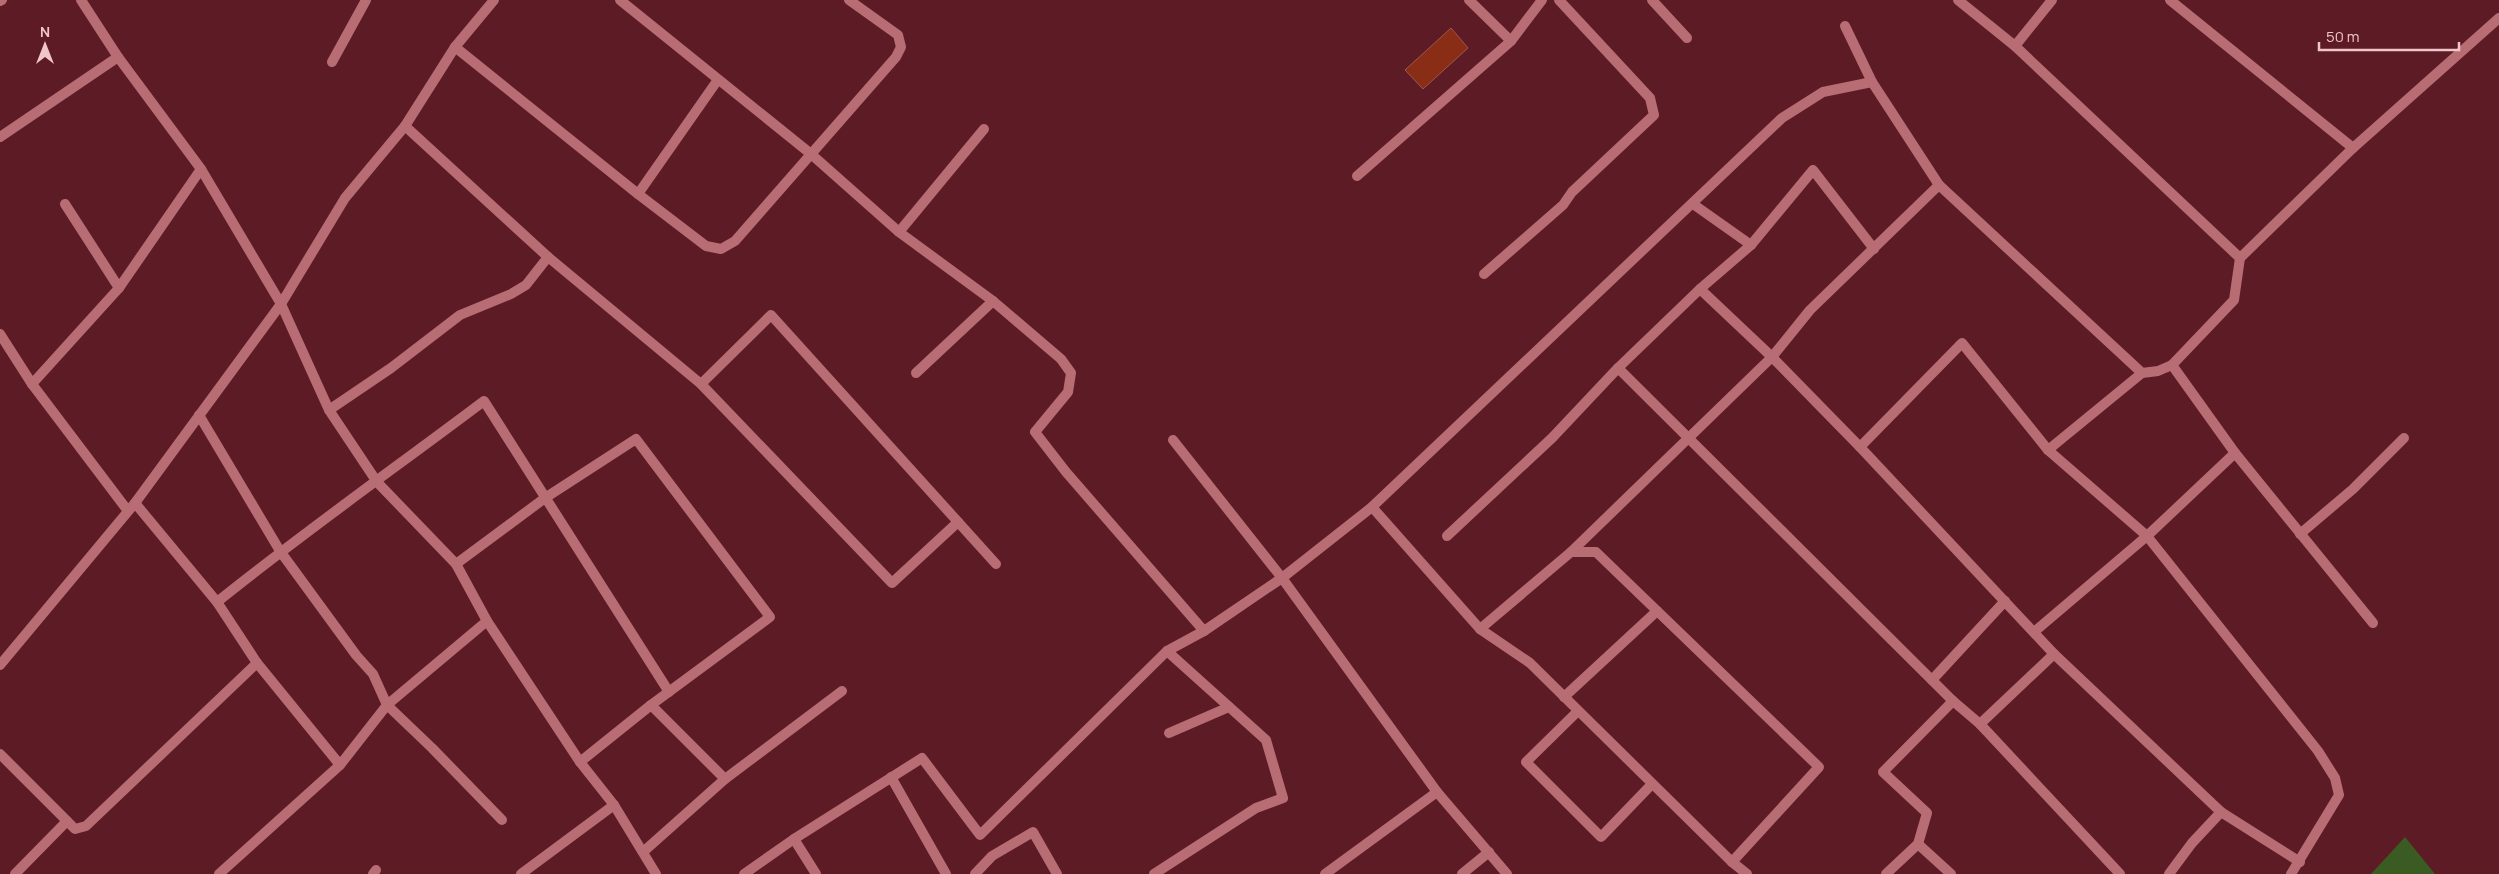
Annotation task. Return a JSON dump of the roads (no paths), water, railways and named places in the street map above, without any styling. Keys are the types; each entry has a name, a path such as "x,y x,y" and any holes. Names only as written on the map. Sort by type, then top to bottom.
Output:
{"street":[{"path":"81,0 118,56 201,169 281,304 329,410 377,482 456,564 487,621 580,762 614,805 656,874"},
{"path":"332,62 366,0"},
{"path":"0,665 135,503 281,304 345,198 405,126 456,47 494,0"},
{"path":"620,0 718,81 811,154 899,232 993,301 1061,359 1071,373 1068,392 1035,432 1066,472 1204,631"},
{"path":"456,47 638,194 706,246 721,249 734,241 896,57 901,47 898,35 849,0"},
{"path":"1469,0 1510,41"},
{"path":"1357,176 1510,41 1542,0"},
{"path":"1484,274 1563,205 1572,192 1654,115 1650,98 1559,0"},
{"path":"1652,0 1687,38"},
{"path":"1958,0 2015,46 2240,258"},
{"path":"2015,46 2052,0"},
{"path":"2170,0 2353,148"},
{"path":"2048,450 2142,373 2158,371 2172,364 2234,300 2240,258 2353,148 2499,18"},
{"path":"1846,26 1872,82 1939,185 2142,373"},
{"path":"0,137 118,56"},
{"path":"638,194 718,81"},
{"path":"744,874 794,839 922,758 980,835 1167,651 1204,631 1282,578 1372,507 1782,118 1823,92 1872,82"},
{"path":"405,126 548,257 701,384 892,583 958,522"},
{"path":"899,232 984,129"},
{"path":"32,384 119,288 201,169"},
{"path":"1447,536 1552,438 1618,368 1700,289 1751,245 1813,170 1874,249"},
{"path":"1480,629 1570,552 1772,357 1810,310 1939,185"},
{"path":"65,204 119,288"},
{"path":"1693,204 1751,245"},
{"path":"329,410 391,368 460,315 510,294 526,285 548,257"},
{"path":"1700,289 1772,357 1860,447 2054,654 2221,812 2300,862"},
{"path":"916,373 993,301"},
{"path":"701,384 772,315 996,564"},
{"path":"0,334 32,384 128,511"},
{"path":"1860,447 1962,343 2048,450 2147,536 2318,751 2336,778 2339,796 2291,874"},
{"path":"2172,364 2235,453 2373,623"},
{"path":"1618,368 1953,701 1980,724 2120,874"},
{"path":"217,602 280,551 377,482 484,401 669,692"},
{"path":"199,415 280,551 356,655 373,674 387,705 502,820"},
{"path":"456,564 546,498 636,438 770,617 651,705 580,762"},
{"path":"2300,534 2353,489 2404,438"},
{"path":"1173,440 1282,578 1437,792 1507,874"},
{"path":"2034,632 2147,536 2235,453"},
{"path":"135,503 217,602 257,663 340,765"},
{"path":"1372,507 1480,629 1530,663 1732,862 1747,874"},
{"path":"1570,552 1596,552 1819,767 1732,862"},
{"path":"1932,680 2005,601"},
{"path":"1564,697 1657,611"},
{"path":"219,874 340,765 387,705 487,621"},
{"path":"1154,874 1256,808 1283,798 1266,740 1167,651"},
{"path":"1980,724 2054,654"},
{"path":"0,754 74,829 86,826 257,663"},
{"path":"643,852 725,779 842,691"},
{"path":"1886,874 1918,844 1927,813 1883,772 1953,701"},
{"path":"651,705 725,779"},
{"path":"1169,733 1230,707"},
{"path":"1578,711 1526,762 1600,837 1652,784"},
{"path":"891,777 946,874"},
{"path":"1324,874 1437,792"},
{"path":"521,874 614,805"},
{"path":"2170,874 2192,843 2221,812"},
{"path":"15,874 67,821"},
{"path":"976,874 992,856 1033,832 1058,874"},
{"path":"794,839 816,874"},
{"path":"1918,844 1951,874"},
{"path":"1462,874 1489,852"}]}
